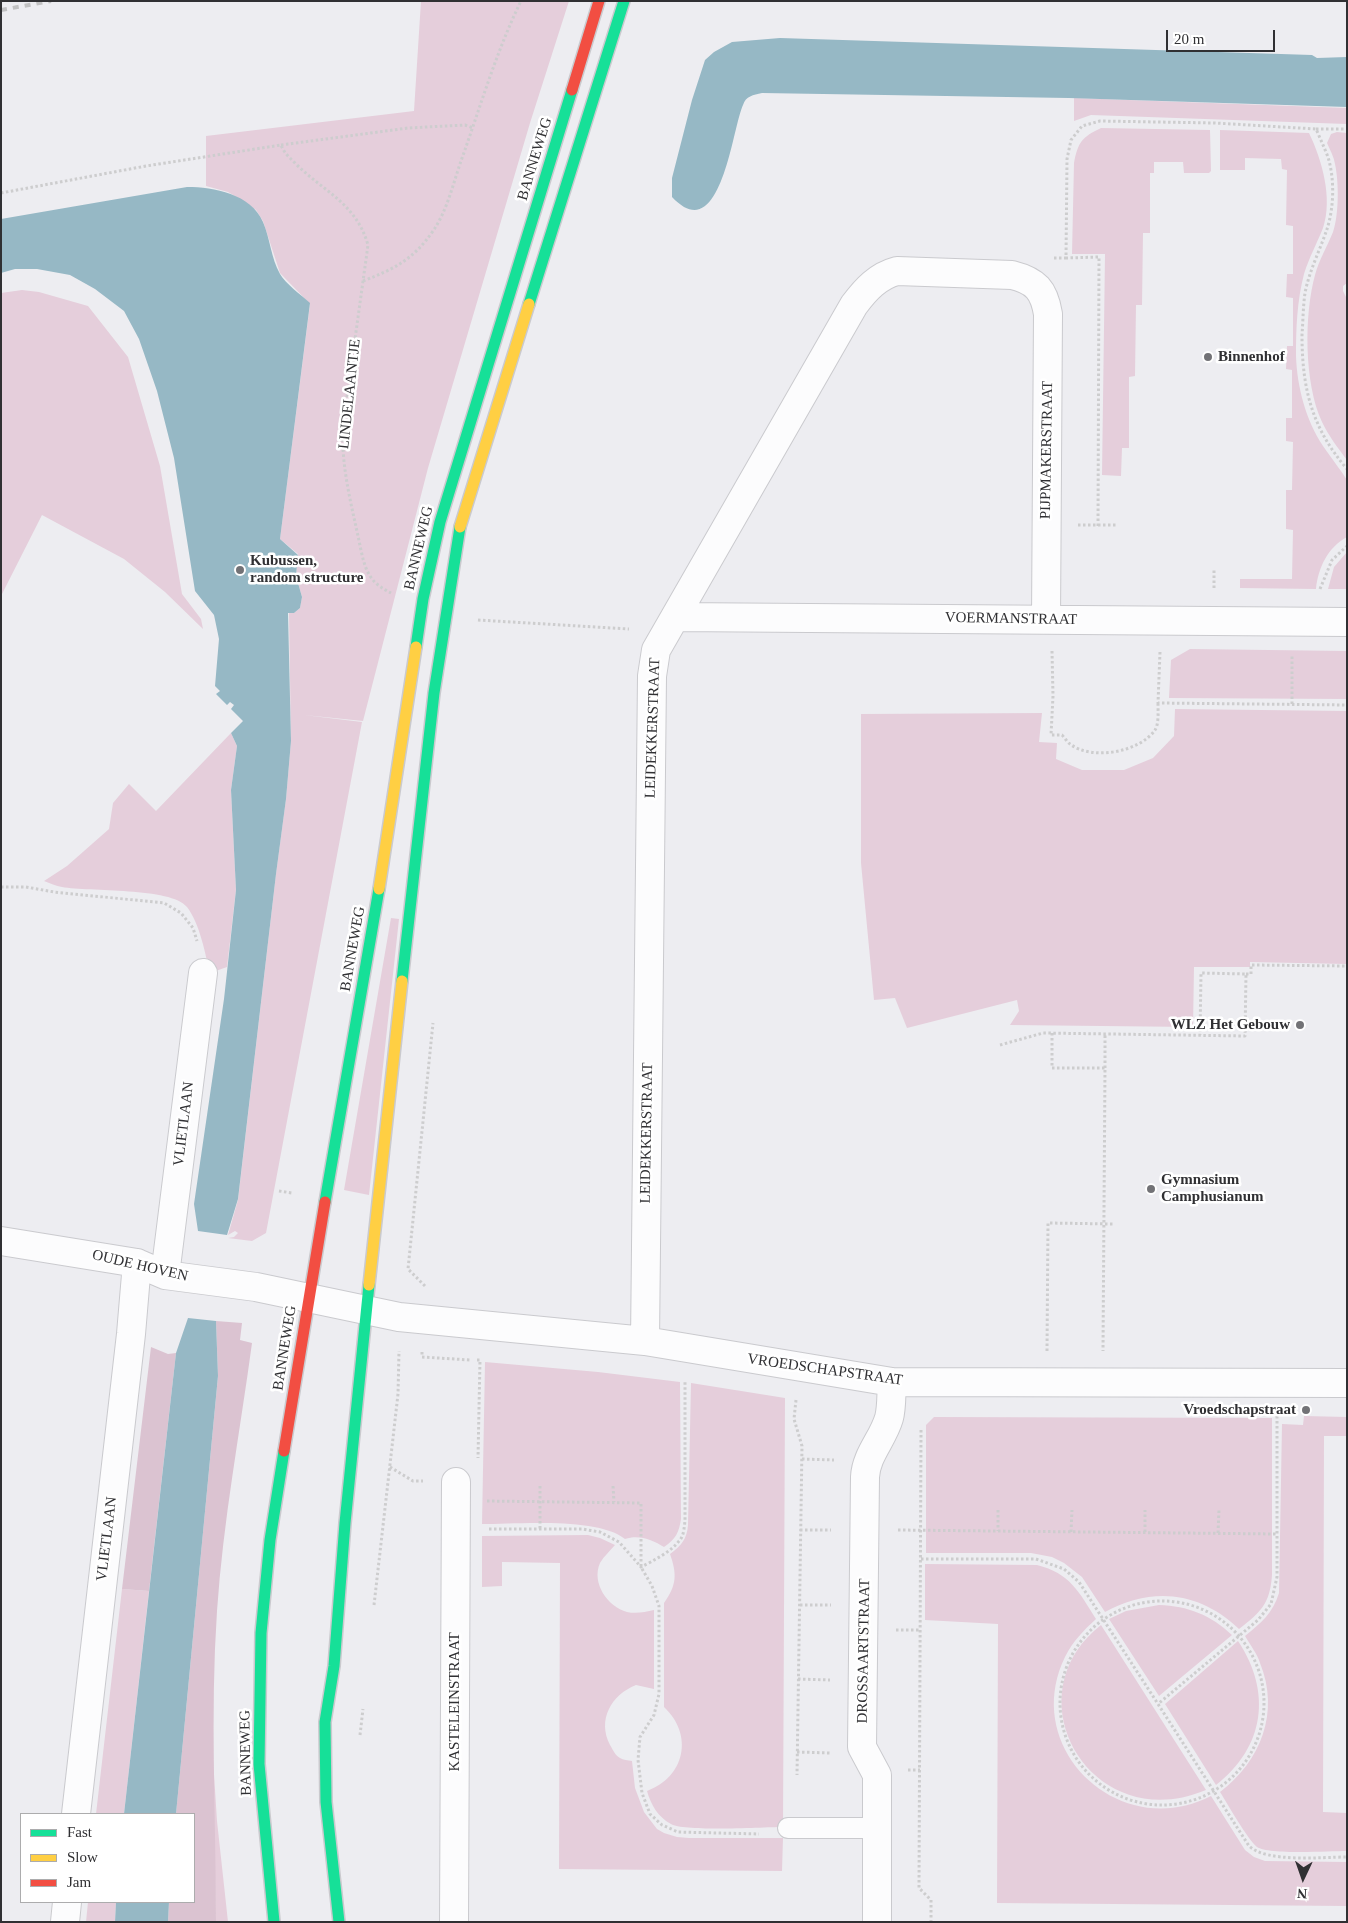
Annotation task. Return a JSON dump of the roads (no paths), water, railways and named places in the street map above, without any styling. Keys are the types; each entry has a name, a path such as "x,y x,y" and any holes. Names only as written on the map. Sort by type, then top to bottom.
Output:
{"main road":[{"name":"BANNEWEG","path":"274,1922 259,1764 261,1633 270,1540 308,1298 385,855 423,599 440,522 599,1"},
{"path":"339,1922 326,1802 325,1722 334,1666 345,1523 366,1309 434,694 447,602 460,526 624,1"}],"street":[{"name":"LEIDEKKERSTRAAT","path":"645,1341 652,676 656,650 854,305 873,283 884,274 897,271 1012,275 1027,279 1035,284"},
{"name":"PIJPMAKERSTRAAT","path":"1035,284 1046,300 1048,314 1046,619"},
{"name":"VOERMANSTRAAT","path":"670,624 1046,619 1160,622 1347,622"},
{"name":"VLIETLAAN","path":"165,1274 204,973"},
{"name":"OUDE HOVEN","path":"1,1241 137,1263 165,1274 256,1287 308,1298"},
{"name":"VLIETLAAN","path":"76,1813 131,1334 137,1263"},
{"name":"VROEDSCHAPSTRAAT","path":"308,1298 411,1318 645,1341 892,1382 1046,1384 1347,1383"},
{"name":"DROSSAARTSTRAAT","path":"877,1922 877,1775 862,1747 864,1477 867,1461 889,1419 892,1382"},
{"name":"KASTELEINSTRAAT","path":"454,1922 456,1529 467,1482"},
{"path":"65,1922 67,1903"}],"lane":[{"path":"788,1828 876,1828"}],"water":[{"path":"780,38 1312,55 1317,58 1347,57 1347,107 1069,98 762,93 750,96 744,102 722,180 713,197 702,208 689,209 672,197 672,178 692,100 705,60 714,52 732,42"},
{"path":"187,187 198,187 231,194 250,205 263,222 282,278 310,303 280,539 298,555 296,576 302,597 300,608 294,613 288,613 291,741 286,799 238,1199 227,1235 198,1231 194,1204 224,999 236,890 231,790 237,746 231,733 243,721 231,709 234,705 230,702 227,705 216,694 220,691 215,686 219,639 214,615 195,591 174,458 157,391 139,339 124,311 95,289 70,275 37,269 15,269 1,273 1,219"},
{"path":"188,1318 216,1321 218,1376 176,1813 124,1813 176,1353"},
{"path":"116,1903 169,1903 168,1922 115,1922"}],"railway":[{"path":"1,10 51,1"}],"place":[{"name":"Binnenhof","path":"1208,357"},
{"name":"Kubussen, random structure","path":"240,570"},
{"name":"WLZ Het Gebouw","path":"1300,1025"},
{"name":"Gymnasium Camphusianum","path":"1151,1189"},
{"name":"Vroedschapstraat","path":"1306,1410"}]}
